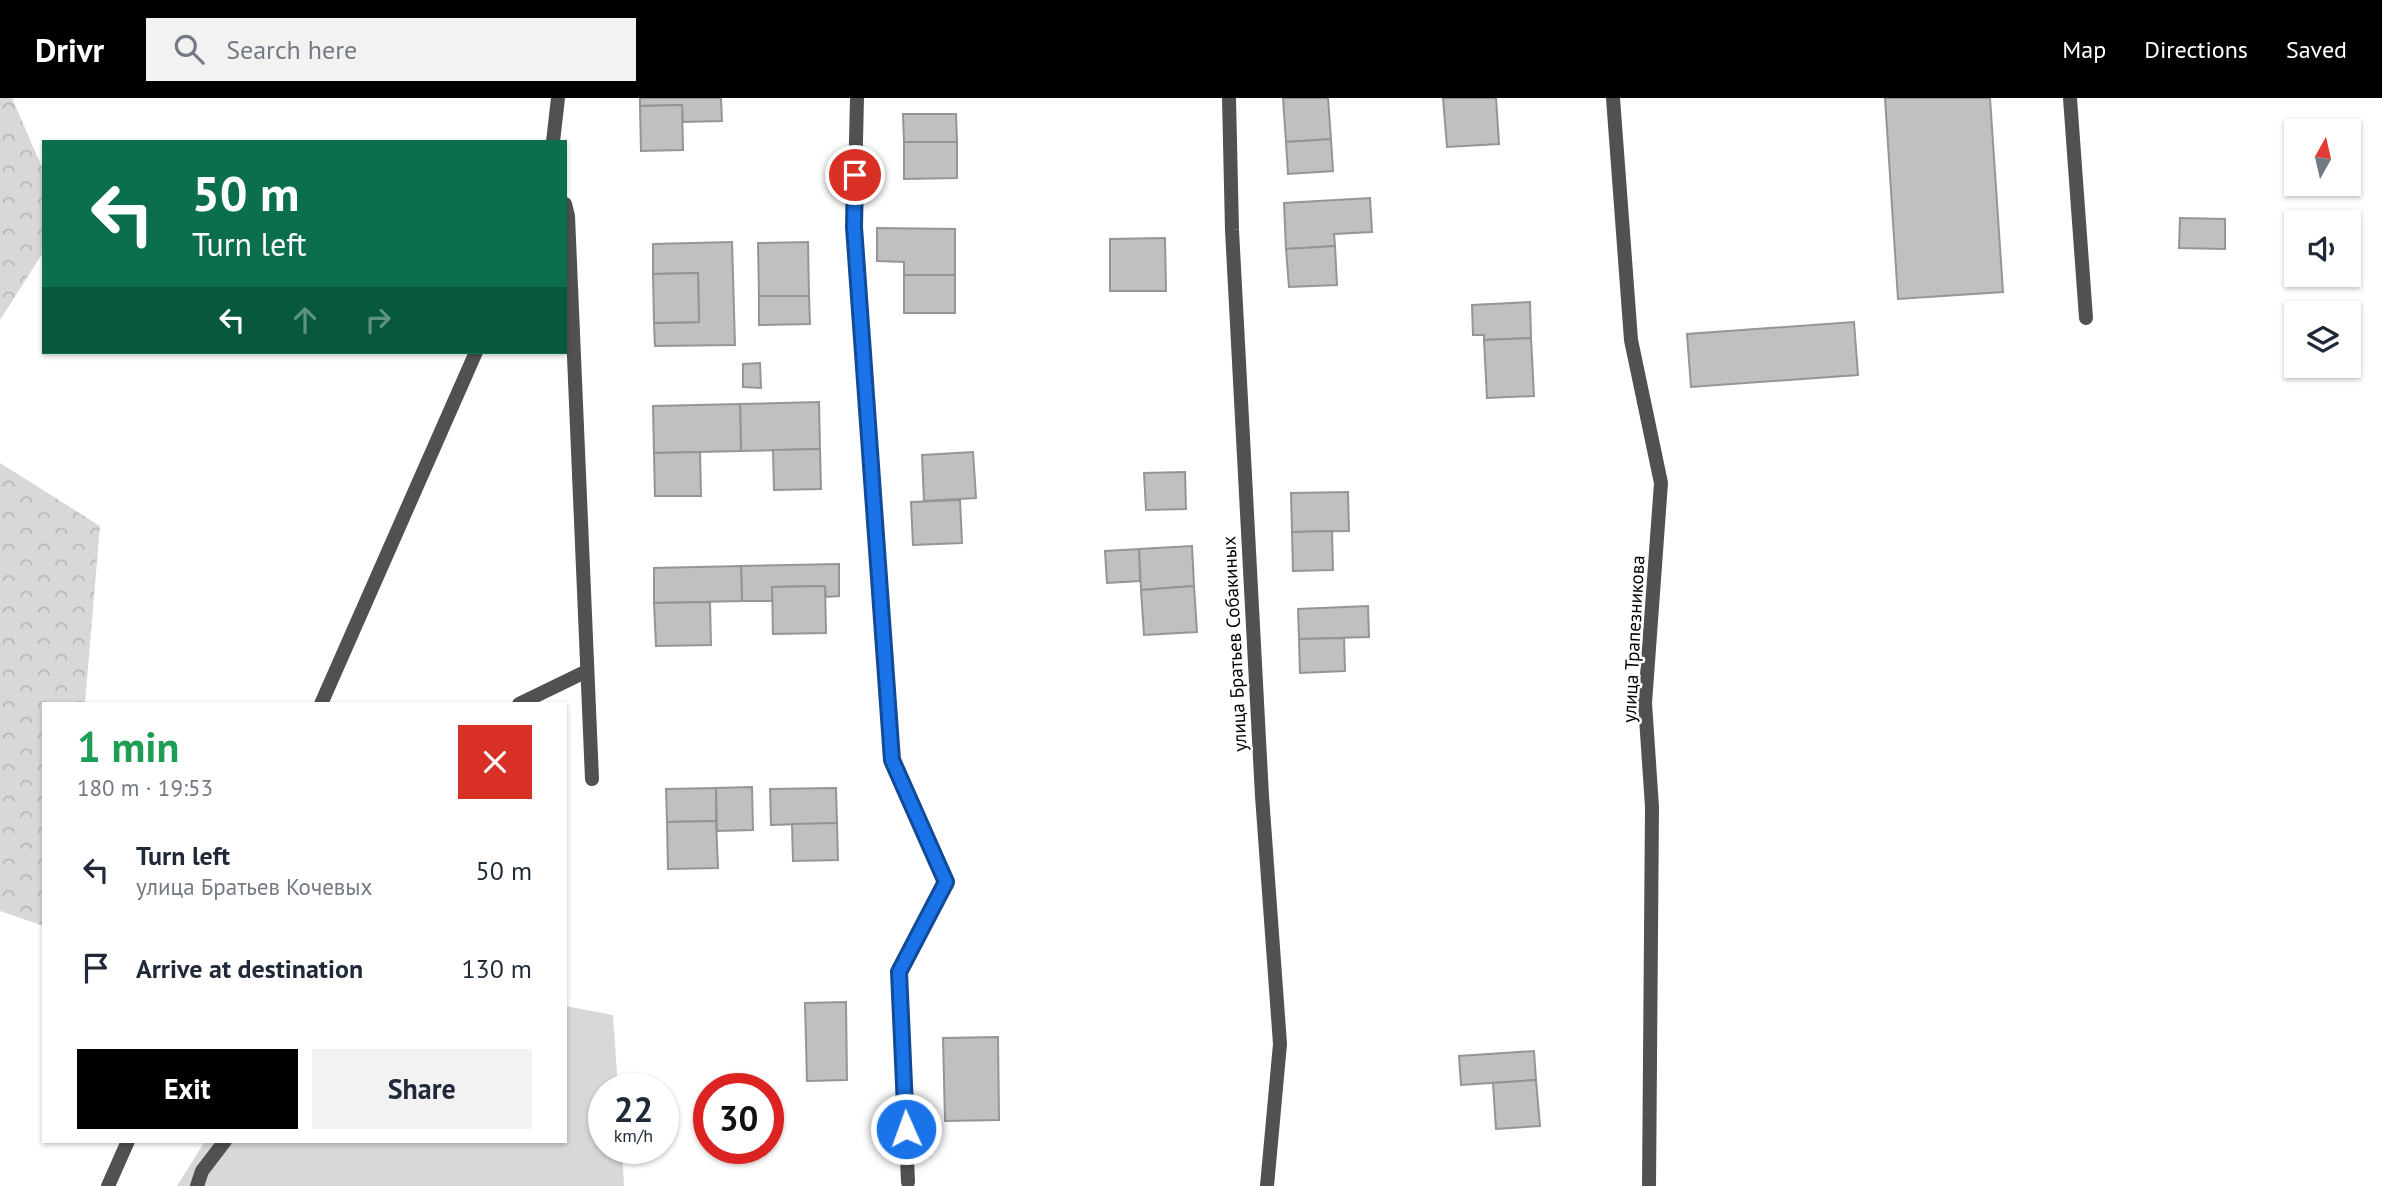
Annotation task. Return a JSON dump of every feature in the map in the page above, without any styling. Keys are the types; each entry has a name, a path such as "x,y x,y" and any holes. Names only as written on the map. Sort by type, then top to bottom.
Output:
{"street":[{"path":"553,140 558,98"},
{"path":"857,98 854,227 892,760 946,882 899,972 908,1182"},
{"name":"улица Братьев Собакиных","path":"1229,98 1231,230 1259,754 1280,1044 1267,1186"},
{"name":"улица Трапезникова","path":"1613,98 1631,340 1661,483 1645,703 1652,807 1649,1186"},
{"path":"2070,98 2086,318"},
{"path":"567,221 592,779"},
{"path":"322,702 475,354"},
{"path":"523,702 587,671"},
{"path":"108,1186 127,1143"},
{"path":"197,1186 202,1171 223,1143"}],"green space":[{"path":"0,98 12,98 42,167 42,254 0,320"},
{"path":"0,463 100,526 85,702 42,702 42,925 0,911"},
{"path":"567,1006 613,1015 617,1073 588,1073 588,1164 623,1164 624,1186 177,1186 204,1143 567,1143"}],"building":[{"path":"640,98 721,98 722,121 683,122 682,105 640,106"},
{"path":"1283,98 1328,98 1331,139 1286,142"},
{"path":"1443,98 1496,98 1499,144 1447,147"},
{"path":"1885,98 1990,98 2003,292 1898,299"},
{"path":"682,105 683,150 641,151 640,106"},
{"path":"903,114 956,114 957,142 904,142"},
{"path":"1331,139 1333,171 1288,174 1286,142"},
{"path":"904,142 957,142 957,178 904,179"},
{"path":"1370,198 1372,232 1334,234 1335,246 1286,249 1284,203"},
{"path":"2180,218 2225,219 2225,249 2179,248"},
{"path":"877,228 955,229 955,275 904,275 904,262 877,261"},
{"path":"1165,238 1166,291 1110,291 1110,239"},
{"path":"732,242 735,345 655,346 654,323 699,322 698,273 653,274 653,244"},
{"path":"808,242 809,296 759,296 758,243"},
{"path":"1335,246 1337,285 1289,287 1286,249"},
{"path":"698,273 699,322 654,323 653,274"},
{"path":"904,275 955,275 955,313 904,313"},
{"path":"759,296 809,296 810,324 759,325"},
{"path":"1530,302 1531,338 1484,340 1484,335 1473,335 1472,305"},
{"path":"1854,322 1858,375 1691,387 1687,334"},
{"path":"1531,338 1534,396 1487,398 1484,340"},
{"path":"760,363 761,388 743,387 743,364"},
{"path":"819,402 820,449 741,451 740,404"},
{"path":"740,404 741,451 654,453 653,406"},
{"path":"820,449 821,489 774,490 773,450"},
{"path":"700,452 701,496 655,496 654,453"},
{"path":"973,452 976,498 924,501 922,455"},
{"path":"1185,472 1186,509 1146,510 1144,473"},
{"path":"1348,492 1349,531 1292,532 1291,493"},
{"path":"960,500 962,543 913,545 911,502"},
{"path":"1332,531 1333,570 1293,571 1292,532"},
{"path":"1192,546 1194,586 1141,590 1139,549"},
{"path":"1139,549 1140,581 1107,583 1105,551"},
{"path":"839,564 839,596 826,597 825,586 772,587 773,601 742,601 741,566"},
{"path":"741,566 742,601 654,603 654,568"},
{"path":"825,586 826,633 773,634 772,587"},
{"path":"1194,586 1197,632 1144,635 1141,590"},
{"path":"710,602 711,645 656,646 654,603"},
{"path":"1368,606 1369,637 1299,639 1298,609"},
{"path":"1344,638 1345,671 1300,673 1299,639"},
{"path":"752,787 753,830 717,831 716,788"},
{"path":"716,788 716,821 667,822 666,789"},
{"path":"836,788 837,823 771,825 770,789"},
{"path":"716,821 718,868 668,869 667,822"},
{"path":"837,823 838,860 793,861 792,824"},
{"path":"846,1002 847,1080 807,1081 805,1003"},
{"path":"998,1037 999,1120 945,1121 943,1038"},
{"path":"1534,1051 1536,1080 1461,1085 1459,1056"},
{"path":"1536,1080 1540,1126 1496,1129 1493,1083"}],"route":[{"path":"855,175 854,227 892,760 946,882 899,972 906,1129"}]}
